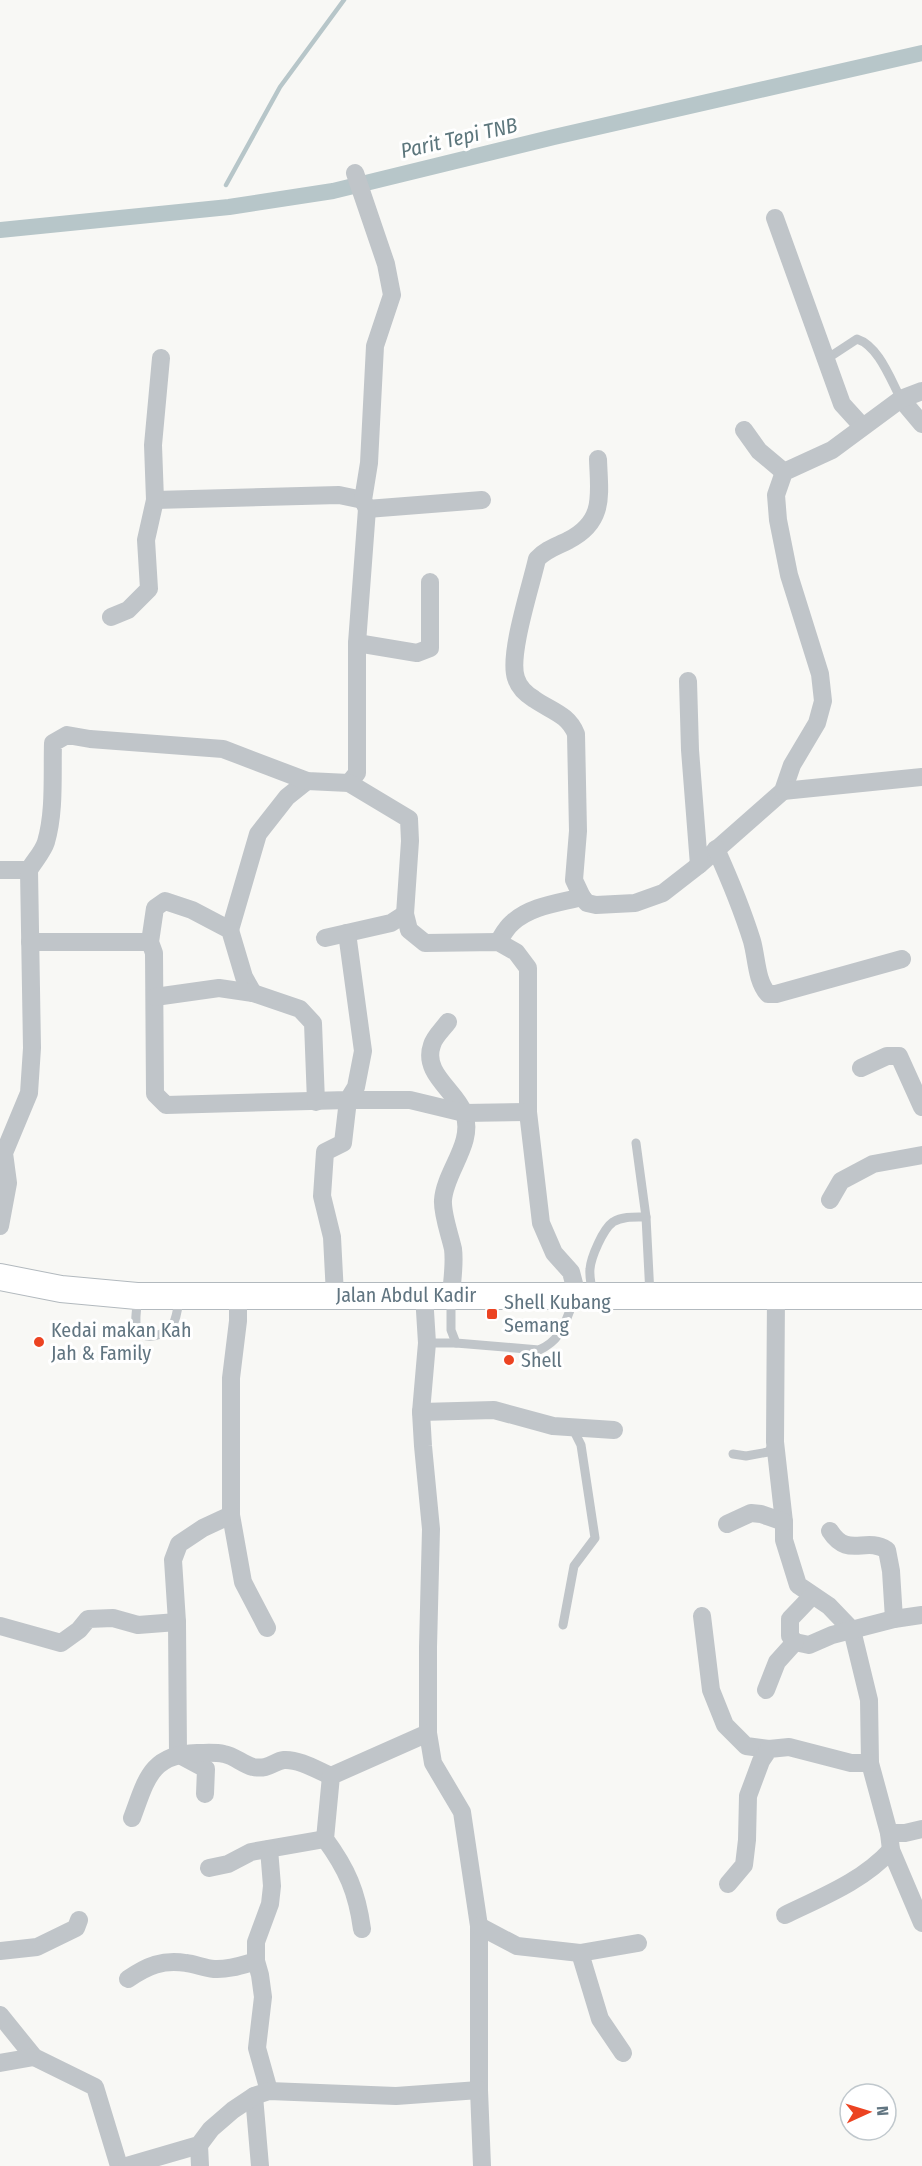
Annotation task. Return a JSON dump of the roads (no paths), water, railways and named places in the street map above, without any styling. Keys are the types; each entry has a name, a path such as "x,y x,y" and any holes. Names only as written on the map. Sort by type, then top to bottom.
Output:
{"main road":[{"name":"Jalan Abdul Kadir","path":"0,1277 61,1289 137,1296 922,1296"}],"street":[{"path":"350,783 357,773 357,643 375,346 392,295 386,264 356,176"},
{"path":"775,218 842,404 862,426"},
{"path":"111,617 128,610 149,589 146,540 155,500 153,445 161,358"},
{"path":"597,459 599,507 595,517 578,535 548,550 537,559 513,658 516,679 526,693 545,707 566,718 572,724 576,734 578,831 574,880 582,897 588,903 604,906 635,903 663,893 699,865 783,791 792,765 817,723 823,700 820,674 789,575 778,519 776,495 783,472 832,450 901,399 922,391"},
{"path":"901,399 922,424"},
{"path":"744,430 759,451 783,472"},
{"path":"155,500 339,495 365,505 482,500"},
{"path":"357,643 417,653 430,648 430,582"},
{"path":"688,681 690,750 699,865"},
{"path":"0,1226 8,1183 4,1153 29,1093 32,1048 29,870 45,845 47,837 50,820 53,743 67,735 90,739 223,749 308,781 350,783 409,819 410,841 405,914 409,930 425,942 498,942 516,952 528,968 528,1112 541,1223 554,1253 571,1272 584,1295"},
{"path":"783,791 922,777"},
{"path":"253,993 244,976 230,930 258,834 287,797 308,781"},
{"path":"716,849 737,896 753,943 762,987 768,994 776,994 902,959"},
{"path":"0,870 29,870"},
{"path":"498,942 511,924 525,915 540,908 582,897"},
{"path":"230,930 192,910 165,901 155,908 150,942 154,953 155,1094 166,1106 410,1100 464,1113 528,1112"},
{"path":"325,938 391,924 405,914"},
{"path":"335,1295 332,1237 322,1196 325,1152 343,1143 348,1100 356,1087 363,1051 347,933"},
{"path":"30,942 150,942"},
{"path":"154,997 219,988 253,993 300,1009 313,1023 316,1102"},
{"path":"448,1022 432,1044 430,1057 438,1079 464,1113 465,1132 461,1155 450,1175 443,1201 453,1253 451,1295"},
{"path":"861,1068 886,1056 898,1056 922,1107"},
{"path":"830,1200 841,1182 873,1164 922,1155"},
{"path":"237,1295 238,1322 231,1378 231,1515 243,1582 267,1629"},
{"path":"424,1295 427,1343 421,1412 431,1528 428,1733 433,1763 462,1812 479,1926 479,2165"},
{"path":"776,1295 775,1442 784,1540 798,1585 829,1606 852,1629 869,1700 870,1763 890,1841 922,1923"},
{"path":"421,1412 494,1410 553,1426 614,1430"},
{"path":"728,1524 751,1513 784,1522"},
{"path":"178,1754 177,1622 173,1560 179,1544 203,1528 231,1515"},
{"path":"830,1531 836,1540 849,1547 879,1545 888,1550 894,1619"},
{"path":"812,1596 790,1619 790,1636 795,1642 809,1645 852,1629 922,1615"},
{"path":"702,1616 711,1690 725,1725 746,1746 769,1749 789,1747 851,1763 870,1763"},
{"path":"0,1626 61,1643 79,1630 88,1618 113,1618 138,1625 177,1622"},
{"path":"766,1690 777,1662 795,1642"},
{"path":"132,1818 145,1782 158,1764 178,1754 219,1752 229,1755 239,1763 256,1768 272,1766 280,1760 292,1760 332,1776 428,1733"},
{"path":"728,1884 744,1865 748,1796 761,1761 769,1749"},
{"path":"178,1754 206,1769 205,1794"},
{"path":"332,1776 325,1839 342,1861 359,1902 362,1929"},
{"path":"785,1916 878,1864 890,1841 922,1829"},
{"path":"209,1868 228,1864 251,1852 325,1839"},
{"path":"260,2166 261,2093 257,2048 263,1997 256,1961 256,1942 270,1904 272,1886 269,1849"},
{"path":"0,1951 37,1947 76,1928 79,1920"},
{"path":"479,1926 517,1946 580,1953 638,1943"},
{"path":"580,1953 600,2019 623,2053"},
{"path":"128,1979 147,1966 166,1961 184,1962 212,1969 230,1968 256,1961"},
{"path":"2,2022 34,2057 95,2087 119,2166"},
{"path":"0,2063 34,2057"},
{"path":"200,2166 199,2145 211,2128 261,2093 396,2096 479,2090"},
{"path":"127,2166 199,2145"}],"lane":[{"path":"825,360 857,339 865,341 877,356 901,399"},
{"path":"636,1143 646,1217 650,1295"},
{"path":"427,1343 456,1343 539,1350 551,1344 584,1295 599,1242 608,1227 614,1221 624,1218 646,1217"},
{"path":"451,1295 451,1330 456,1343"},
{"path":"137,1296 136,1323 139,1331 145,1336 154,1336 172,1326 179,1296"},
{"path":"563,1625 574,1566 595,1538 581,1445 573,1429"},
{"path":"733,1455 746,1456 768,1452 775,1442"}],"waterway":[{"path":"226,185 280,87 344,0"},
{"name":"Parit Tepi TNB","path":"0,230 229,207 333,191 554,137 922,53"}],"place":[{"name":"Shell Kubang Semang","path":"492,1314"},
{"name":"Kedai makan Kah Jah & Family","path":"39,1342"},
{"name":"Shell","path":"509,1360"}]}
